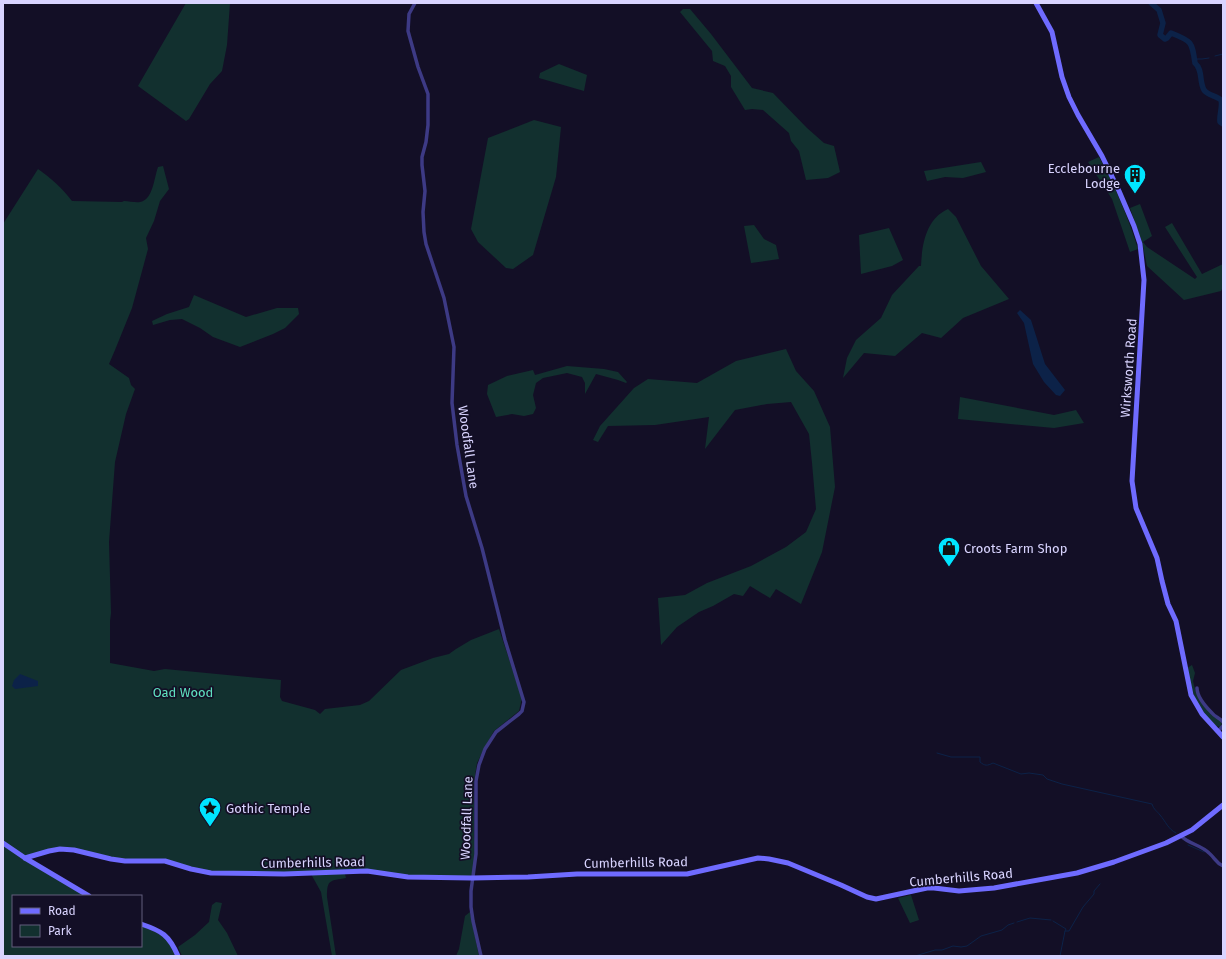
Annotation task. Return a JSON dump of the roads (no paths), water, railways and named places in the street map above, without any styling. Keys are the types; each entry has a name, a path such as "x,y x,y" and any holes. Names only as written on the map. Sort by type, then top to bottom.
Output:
{"street":[{"name":"Woodfall Lane","path":"415,3 409,14 408,31 418,67 428,94 428,124 426,142 422,157 425,191 423,212 424,232 426,244 444,298 454,347 452,403 457,445 466,496 482,548 505,640 524,702 520,714 496,732 485,749 479,765 476,781 476,854 472,878 471,907 481,956"},
{"name":"Wirksworth Road","path":"1036,3 1052,32 1062,77 1069,97 1102,156 1119,191 1140,244 1144,280 1132,481 1136,508 1157,558 1168,604 1176,621 1190,695 1202,714 1223,737"},
{"path":"1197,688 1197,693 1204,703 1213,714 1223,722"},
{"path":"1218,731 1223,726"},
{"name":"Cumberhills Road","path":"25,858 49,851 74,850 105,858 125,861 166,861 191,869 211,873 284,874 366,872 408,877 472,878 528,878 577,874 687,874 758,858 788,863 867,897 876,899 926,888 959,891 994,888 1077,872 1166,843 1192,830 1223,806"},
{"path":"1181,836 1187,841 1203,848 1217,863 1223,866"},
{"path":"3,843 25,858 87,895"},
{"path":"142,924 163,933 172,944 178,956"}],"water":[{"path":"1020,310 1031,320 1045,364 1065,390 1060,396 1056,395 1044,382 1033,364 1024,323 1017,313"},
{"path":"20,674 38,681 38,686 15,689 12,686 14,680"}],"waterway":[{"path":"1151,3 1159,10 1163,23 1160,35 1165,39 1171,33 1187,40 1192,46 1195,63 1199,69 1204,90 1221,100 1222,105 1220,122 1223,124"},
{"path":"1215,56 1223,54"},
{"path":"1195,63 1197,59 1209,58"},
{"path":"937,753 951,757 980,757 980,762 985,765 993,763 1021,774 1029,773 1043,775 1047,779 1062,784 1152,804 1169,827 1176,833"},
{"path":"1188,845 1204,852"},
{"path":"1060,956 1065,931 1069,931 1083,907 1100,884"},
{"path":"1017,922 1030,918 1051,920"},
{"path":"1053,921 1066,929 1065,931"},
{"path":"915,956 953,946 967,946 981,936 1002,930 1008,925 1014,923"}],"place":[{"name":"Ecclebourne Lodge","path":"1135,194"},
{"name":"Croots Farm Shop","path":"949,568"},
{"name":"Gothic Temple","path":"210,828"}],"park label":[{"name":"Oad Wood","path":"183,692"}]}
